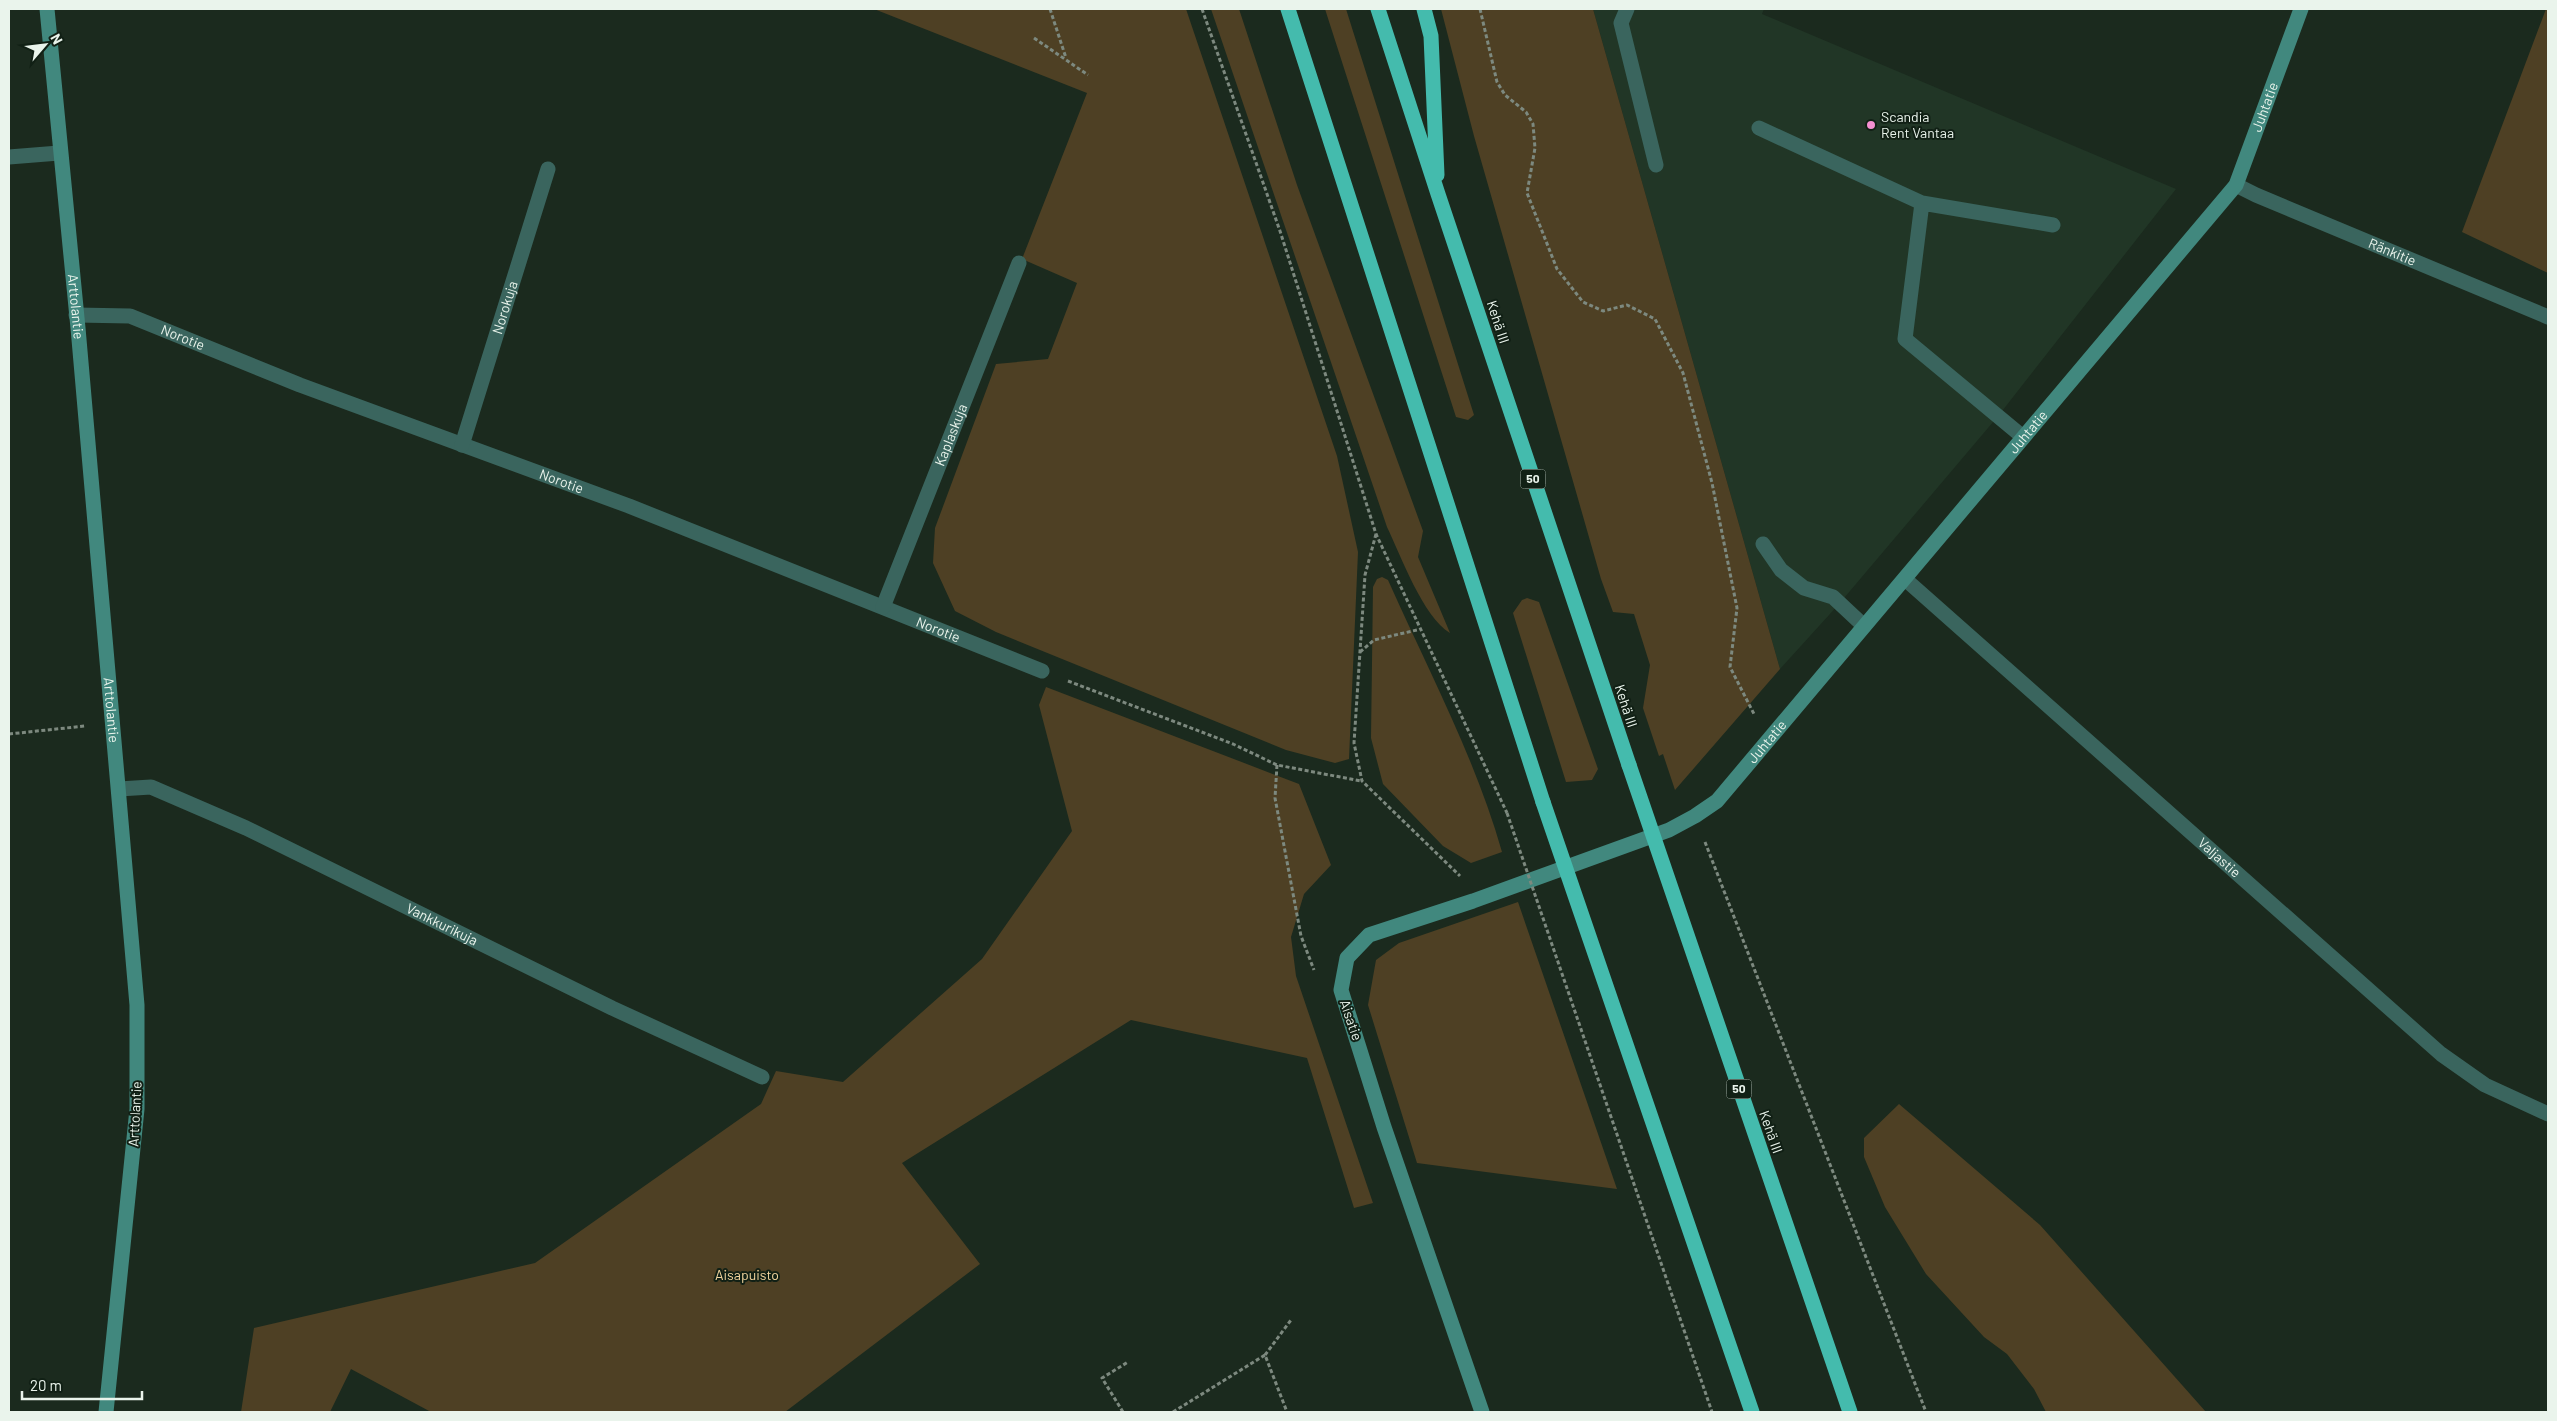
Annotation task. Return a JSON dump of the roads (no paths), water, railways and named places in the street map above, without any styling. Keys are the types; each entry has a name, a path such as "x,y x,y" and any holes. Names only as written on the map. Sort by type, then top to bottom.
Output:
{"highway":[{"path":"1288,9 1543,802 1752,1412"},
{"name":"Kehä III","path":"1378,9 1629,765 1850,1412"},
{"path":"1424,9 1431,36 1438,194"}],"street":[{"name":"Arttolantie","path":"47,9 119,789 137,1005 137,1109 106,1412"},
{"path":"1627,9 1621,23 1656,165"},
{"name":"Juhtatie","path":"1695,816 1717,801 2236,185 2301,9"},
{"path":"1759,128 1922,203 2053,225"},
{"path":"9,157 60,153"},
{"name":"Norokuja","path":"462,445 548,169"},
{"name":"Ränkitie","path":"2236,185 2548,317"},
{"path":"1922,203 1905,339 2024,437"},
{"name":"Kaplaskuja","path":"883,607 1019,263"},
{"name":"Norotie","path":"76,315 130,316 300,385 629,506 1042,671"},
{"path":"1763,544 1781,570 1804,588 1833,597 1864,626"},
{"name":"Valjastie","path":"1905,579 2441,1054 2478,1081 2548,1114"},
{"name":"Vankkurikuja","path":"119,789 151,787 246,828 612,1008 762,1077"},
{"name":"Aisatie","path":"1482,1412 1387,1136 1340,990 1347,958 1369,935 1473,901 1668,830 1695,816"}],"place":[{"name":"Scandia Rent Vantaa","path":"1871,125"}],"park label":[{"name":"Aisapuisto","path":"747,1275"}]}
